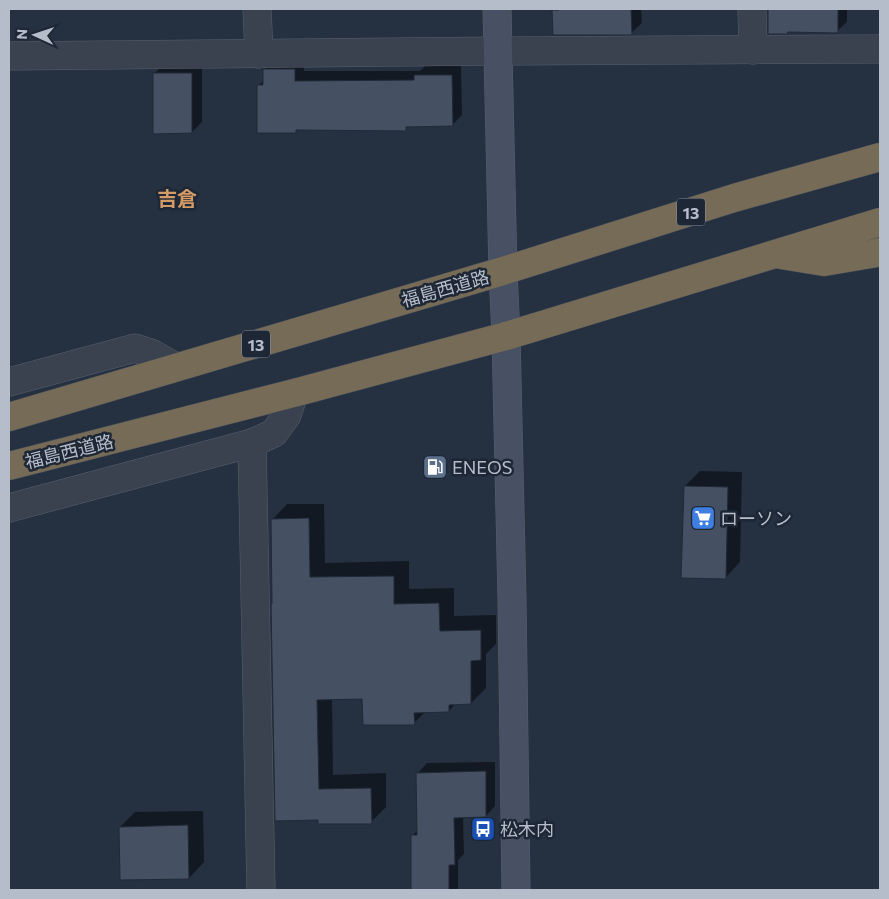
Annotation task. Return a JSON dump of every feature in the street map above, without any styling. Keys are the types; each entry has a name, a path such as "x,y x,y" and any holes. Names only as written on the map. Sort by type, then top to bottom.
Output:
{"highway":[{"name":"福島西道路","path":"9,417 503,271 734,198 880,157"},
{"name":"福島西道路","path":"9,466 506,336 880,222"},
{"path":"776,254 824,262 880,252"}],"street":[{"path":"257,9 259,54"},
{"path":"497,9 512,589 516,890"},
{"path":"752,9 753,50"},
{"path":"9,56 880,49"},
{"path":"9,382 136,348 153,354 176,367"},
{"path":"9,508 252,443 274,433 287,416 294,393"},
{"path":"252,443 261,890"}],"building":[{"path":"631,9 632,35 553,35 552,10"},
{"path":"768,9 838,9 838,33 788,32 787,34 768,34"},
{"path":"263,69 295,69 295,81 414,80 414,75 452,75 453,126 406,127 406,131 296,130 296,133 257,133 257,85 263,85"},
{"path":"153,73 192,73 192,133 153,134"},
{"path":"684,486 728,487 726,579 681,578"},
{"path":"309,518 310,577 394,576 394,604 439,603 440,631 481,630 481,660 471,661 471,704 449,705 449,712 414,713 415,725 363,725 362,699 317,700 319,789 371,788 372,824 318,824 318,820 275,821 271,519"},
{"path":"486,771 486,817 454,818 455,865 449,865 449,890 411,890 411,835 417,835 416,773"},
{"path":"188,825 189,879 120,880 119,827"}],"place":[{"name":"ENEOS","path":"435,467"},
{"name":"ローソン","path":"703,518"},
{"name":"松木内","path":"483,829"}],"district":[{"name":"吉倉","path":"177,198"}]}
